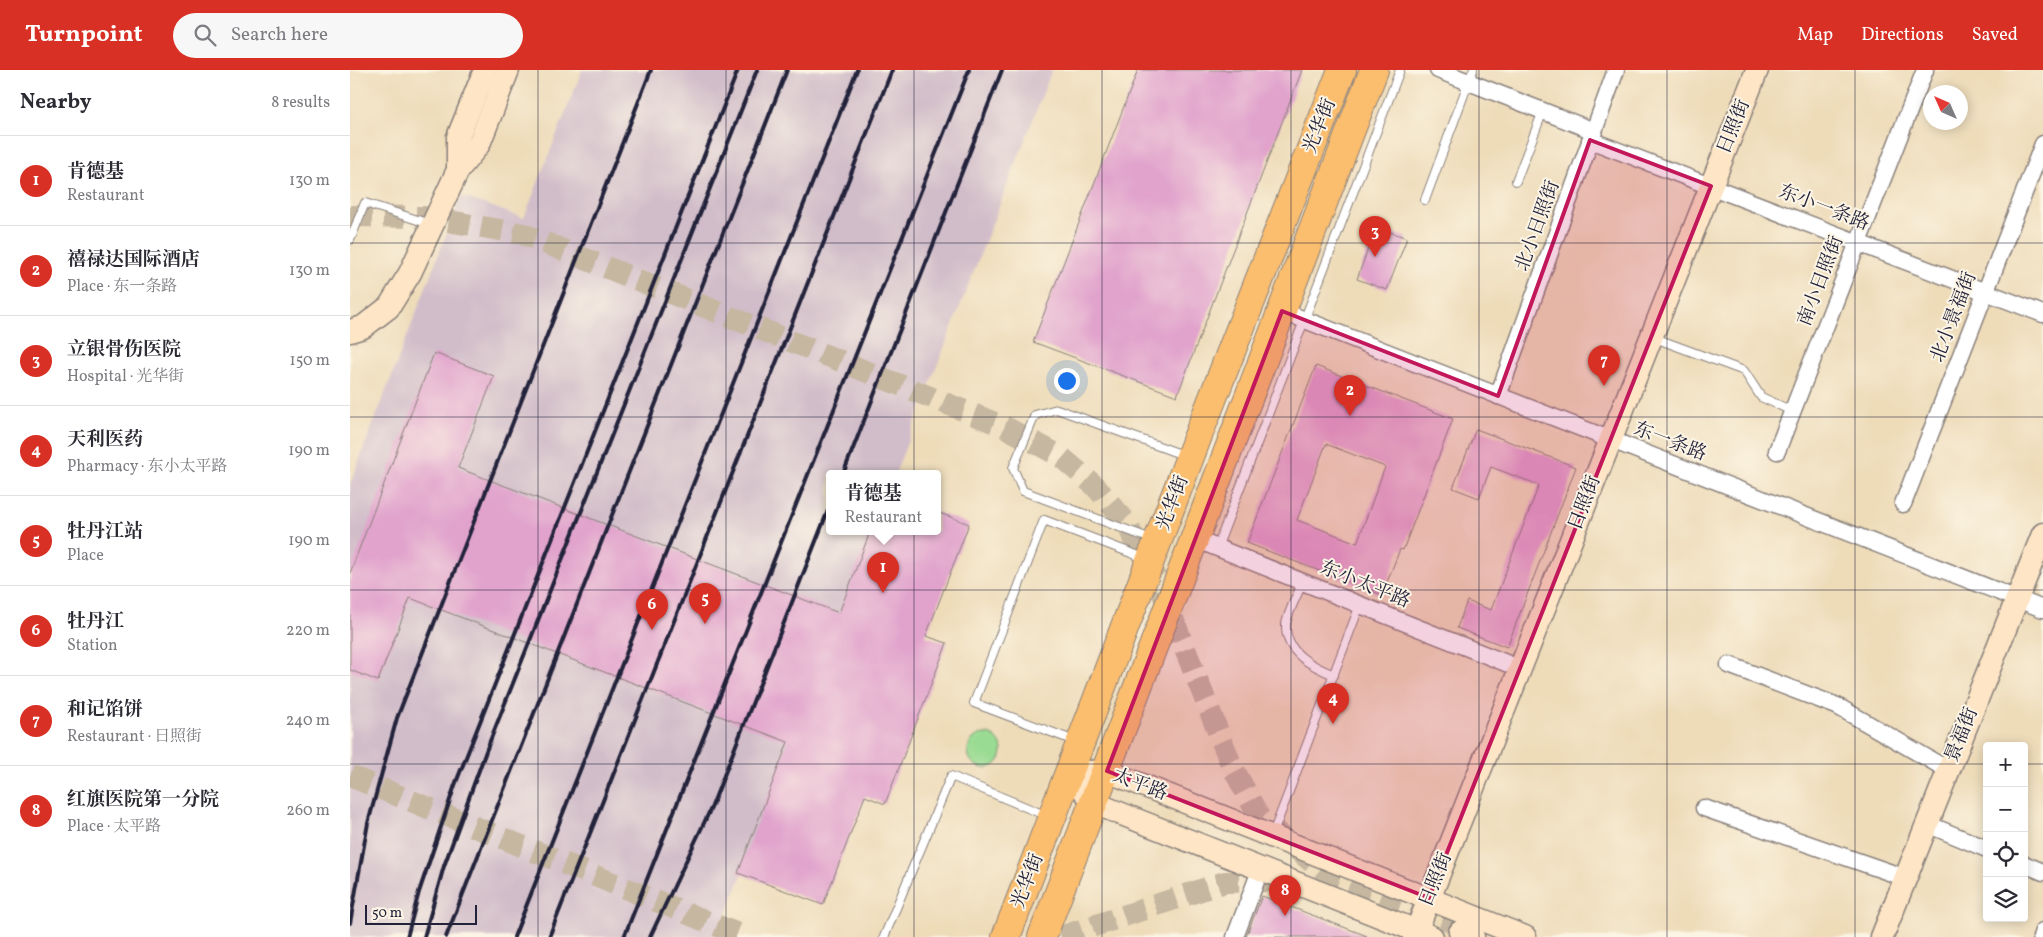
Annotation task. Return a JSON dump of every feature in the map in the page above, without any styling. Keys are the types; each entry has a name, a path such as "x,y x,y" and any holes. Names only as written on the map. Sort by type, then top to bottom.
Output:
{"highway":[{"name":"光华街","path":"1006,937 1082,743 1190,457 1342,70"},
{"name":"光华街","path":"1042,937 1107,771 1206,543 1293,316 1374,70"}],"street":[{"path":"458,170 458,136 485,70"},
{"path":"350,331 363,327 389,307 410,274 458,170 478,144 508,70"},
{"name":"东小一条路","path":"1438,70 1471,76 1592,135 1711,186 2043,314"},
{"name":"北小日照街","path":"1498,396 1616,70"},
{"name":"日照街","path":"1421,935 1429,898 1757,70"},
{"name":"南小日照街","path":"1777,451 1925,70"},
{"name":"北小景福街","path":"1903,504 2043,144"},
{"name":"东一条路","path":"1293,316 2043,609"},
{"name":"景福街","path":"1882,937 2043,534"},
{"name":"东小太平路","path":"1206,543 1521,669"},
{"path":"1728,665 1837,706 1948,770"},
{"name":"太平路","path":"1070,773 1107,771 1525,937"},
{"name":"太平路","path":"1070,773 1094,803 1261,868 1421,935"},
{"path":"1704,808 1906,878"},
{"path":"1927,824 1983,847"},
{"path":"2028,866 2043,872"},
{"path":"1235,937 1261,868"},
{"path":"2040,937 2043,931"},
{"path":"1466,932 1492,937"}],"lane":[{"path":"1293,316 1400,70"},
{"path":"1425,200 1471,76"},
{"path":"1516,181 1543,111"},
{"path":"350,240 365,203 433,225"},
{"path":"1652,336 1744,371 1761,397 1792,411"},
{"path":"1154,551 1023,491 1014,468 1035,415 1058,409 1190,457"},
{"path":"1082,743 974,703 1044,520 1154,551"},
{"path":"1303,582 1286,625 1288,638 1298,656 1315,667 1334,675"},
{"path":"1272,837 1360,605"},
{"path":"884,937 951,776 1052,818"}],"highlighted area":[{"path":"1590,140 1711,186 1429,898 1107,771 1282,311 1498,396"}],"shaded area":[{"path":"582,70 1052,70 897,470 826,470 826,535 872,535 718,937 350,937 350,484 461,196 524,218"}],"green space":[{"path":"985,734 997,739 1002,751 997,763 985,768 973,763 968,751 973,739"}],"building":[{"path":"1138,70 1302,70 1177,396 1033,342"},
{"path":"1376,227 1407,238 1387,290 1357,279"},
{"path":"434,353 494,376 458,468 839,613 869,535 941,535 941,514 969,524 926,636 947,643 885,804 865,796 823,905 738,873 788,742 410,598 378,681 350,670 350,573"},
{"path":"1316,366 1453,419 1403,550 1400,549 1382,595 1247,543","holes":["1326,444 1385,467 1357,543 1297,520"]},
{"path":"1476,429 1576,467 1507,647 1457,628 1467,601 1491,610 1539,485 1491,467 1479,498 1453,488"},
{"path":"1262,896 1367,936 1367,937 1246,937"}],"tunnel":[{"path":"350,216 425,217 523,234 1005,427 1060,456 1095,486 1125,521 1159,584 1231,764 1259,817 1327,875 1463,926"},
{"path":"350,776 745,937"},
{"path":"1061,937 1225,882 1278,881"}],"railway":[{"path":"350,923 368,823 397,718 651,70"},
{"path":"407,937 419,892 455,785 738,70"},
{"path":"424,937 444,866 486,751 757,70"},
{"path":"446,937 787,70"},
{"path":"514,937 857,70"},
{"path":"549,937 892,70"},
{"path":"624,937 969,70"},
{"path":"845,470 1002,70"},
{"path":"650,937 712,806 826,516"}],"place":[{"name":"立银骨伤医院","path":"1375,257"},
{"name":"和记馅饼","path":"1604,386"},
{"name":"禧禄达国际酒店","path":"1350,416"},
{"name":"肯德基","path":"883,593"},
{"name":"牡丹江站","path":"705,624"},
{"name":"牡丹江","path":"652,630"},
{"name":"天利医药","path":"1333,724"},
{"name":"红旗医院第一分院","path":"1285,916"}]}
